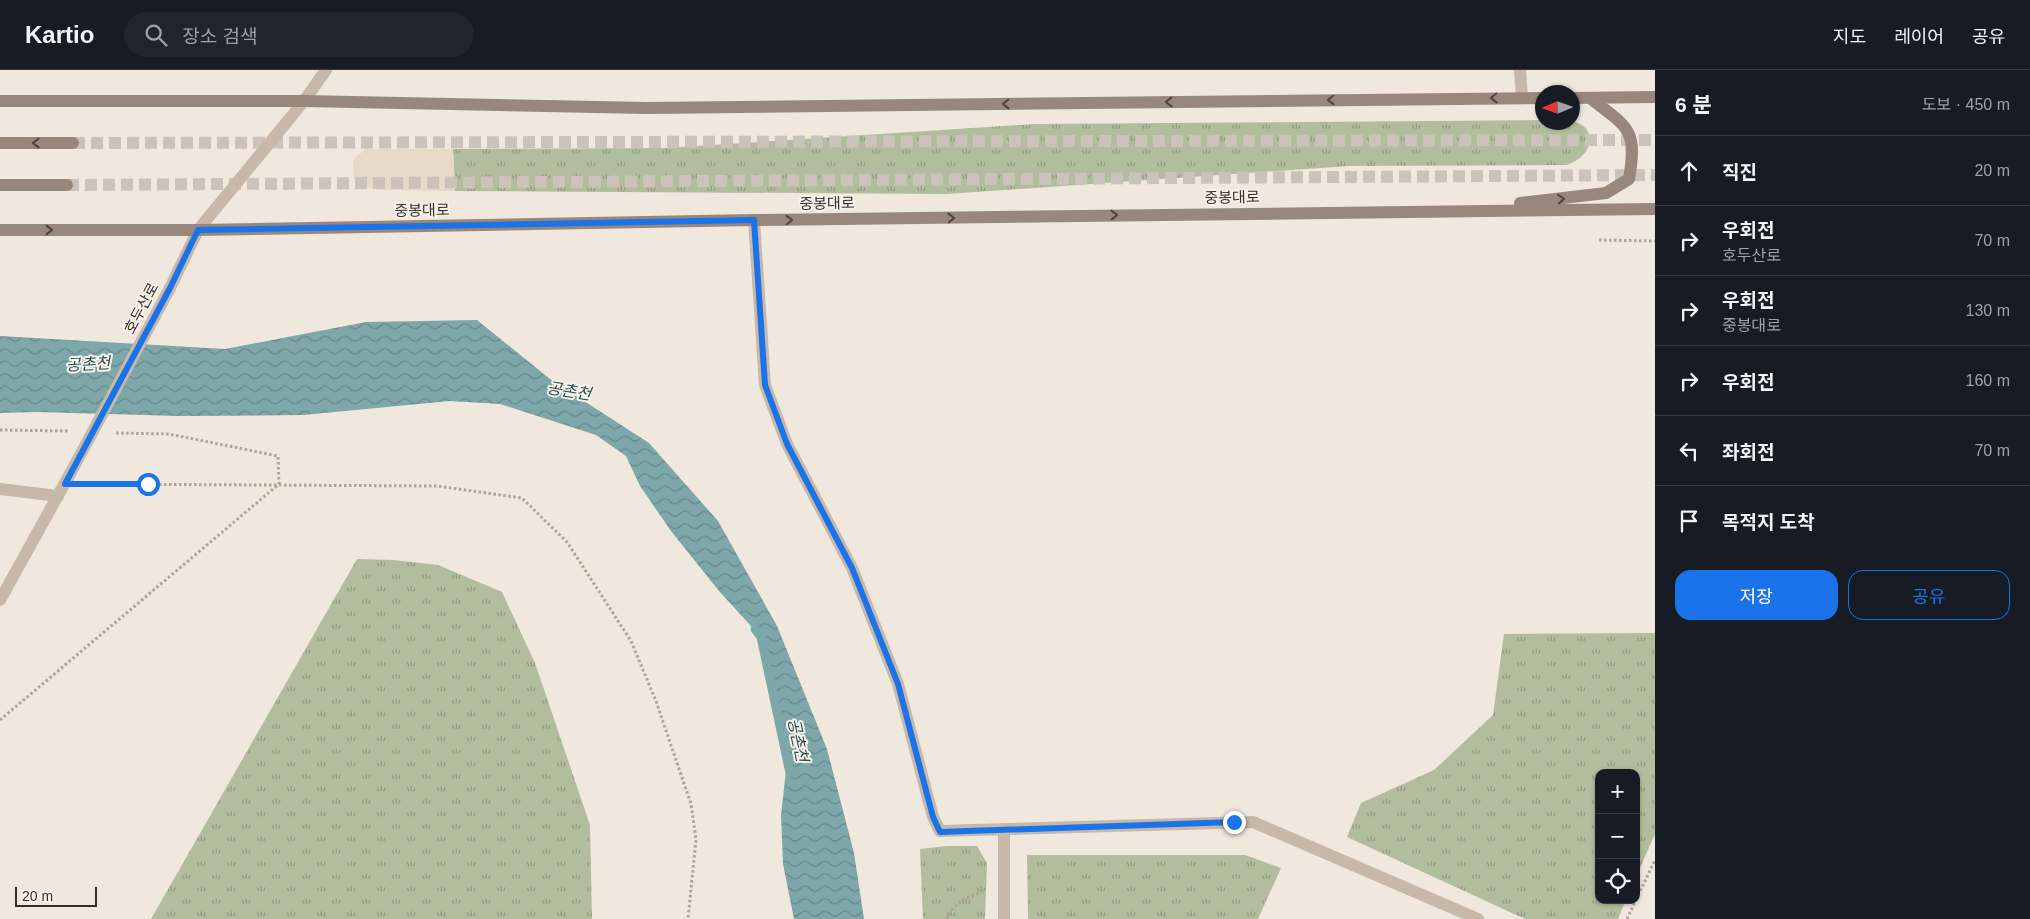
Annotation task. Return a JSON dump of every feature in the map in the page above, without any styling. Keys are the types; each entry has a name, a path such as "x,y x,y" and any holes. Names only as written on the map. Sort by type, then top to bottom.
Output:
{"main road":[{"path":"1580,98 1655,97"},
{"path":"0,101 304,101 646,108 1535,98"},
{"path":"1478,210 1606,193 1630,179 1633,157 1631,136 1623,124 1590,98"},
{"path":"0,143 73,143"},
{"path":"0,185 67,185"},
{"name":"중봉대로","path":"0,230 198,230 754,220 1655,209"}],"street":[{"name":"호두산로","path":"0,600 65,484 170,288 198,230 304,101 326,70"},
{"path":"1520,70 1522,98"},
{"path":"754,220 765,385 787,444 852,568 898,684 933,817 940,832 1254,822 1478,919"},
{"path":"0,488 58,496"},
{"path":"1004,829 1004,919"}],"path":[{"path":"1599,240 1655,240"},
{"path":"0,430 70,432"},
{"path":"110,432 169,434 278,456 279,484"},
{"path":"65,484 437,486 522,498 567,542 631,641 656,701 691,804 696,840 688,919"},
{"path":"0,720 279,484"},
{"path":"1640,892 1655,860"},
{"path":"947,919 950,910 963,898 1003,888"},
{"path":"1627,919 1634,904"}],"green space":[{"path":"1535,120 1535,130 1580,130 1580,124 1587,130 1590,137 1587,150 1582,156 1566,165 1349,166 947,194 455,191 453,149 666,148 1035,124"},
{"path":"357,559 393,560 438,565 502,592 535,663 590,825 592,919 151,919"},
{"path":"1655,633 1655,834 1640,868 1640,769 1595,769 1595,904 1624,904 1618,919 1525,919 1347,837 1361,803 1434,770 1493,715 1504,634"},
{"path":"947,846 977,846 987,863 985,919 923,919 920,849"},
{"path":"1027,855 1245,855 1281,868 1258,919 1028,919"}],"shaded area":[{"path":"367,149 453,149 455,191 377,190 360,186 354,178 353,163 356,156"}],"water":[{"path":"477,320 550,379 649,443 718,521 777,626 827,749 854,853 864,919 794,919 783,864 781,815 787,762 774,680 761,637 719,591 671,531 640,486 626,456 596,435 500,404 450,401 303,415 180,416 37,412 0,413 0,336 225,349 366,322"}],"waterway":[{"name":"공촌천","path":"755,629 761,637 790,773"}],"tunnel":[{"path":"73,143 1655,140"},
{"path":"67,185 1655,175"}],"route":[{"path":"148,484 65,484 170,288 198,230 754,220 765,385 787,444 852,568 898,684 933,817 940,832 1234,822"}]}
